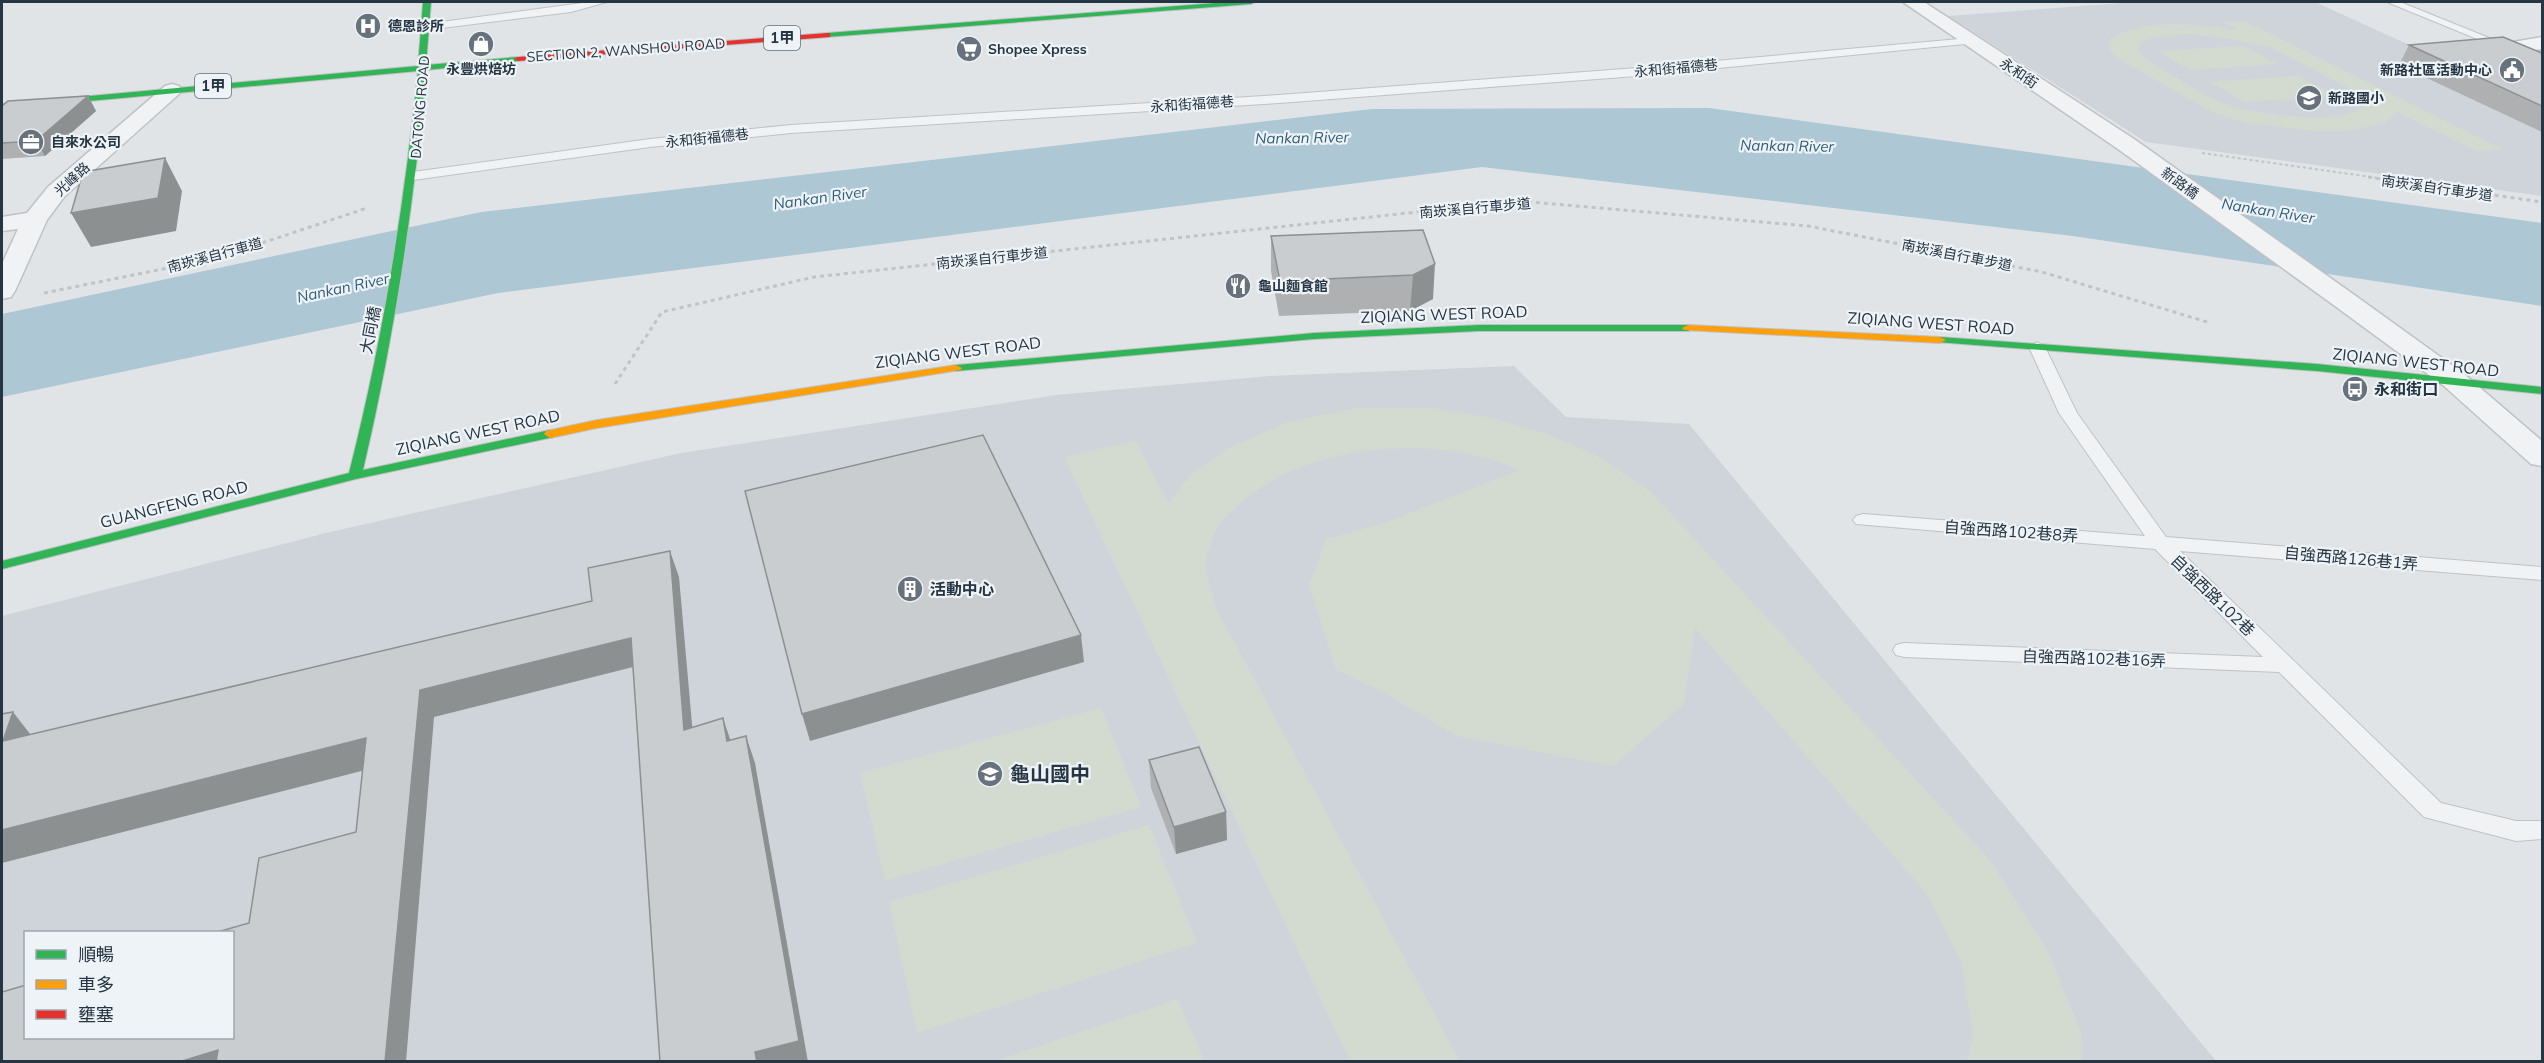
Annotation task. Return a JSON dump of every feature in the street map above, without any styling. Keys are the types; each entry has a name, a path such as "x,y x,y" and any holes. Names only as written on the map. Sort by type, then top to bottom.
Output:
{"street":[{"name":"DATONG ROAD","path":"410,211 424,66 427,2"},
{"name":"SECTION 2, WANSHOU ROAD","path":"2,106 424,66 1137,6 1251,2"},
{"name":"永和街","path":"1912,2 2126,144"},
{"path":"2508,48 2542,43"},
{"name":"光峰路","path":"2,291 34,219 56,192 172,90"},
{"name":"新路橋","path":"2126,144 2454,380"},
{"name":"大同橋","path":"355,476 370,420 410,211"},
{"path":"2,224 34,219"},
{"name":"ZIQIANG WEST ROAD","path":"355,476 597,424 979,364 1314,336 1467,329 1655,327 1846,334 2454,380 2542,392"},
{"path":"2454,380 2542,457"},
{"name":"GUANGFENG ROAD","path":"2,565 355,476"}],"lane":[{"path":"426,27 571,9 602,2"},
{"path":"2392,2 2508,48"},
{"name":"永和街福德巷","path":"413,176 650,143 791,129 1279,99 1636,72 1971,41"},
{"name":"自強西路102巷","path":"2037,347 2068,413 2159,542 2433,810 2516,831 2542,830"},
{"name":"自強西路102巷8弄","path":"1863,520 2159,542"},
{"name":"自強西路126巷1弄","path":"2159,542 2542,573"},
{"name":"自強西路102巷16弄","path":"1904,650 2285,665"}],"path":[{"name":"南崁溪自行車步道","path":"2197,152 2286,167 2542,202"},
{"name":"南崁溪自行車道","path":"39,294 163,268 256,245 411,195"},
{"name":"南崁溪自行車步道","path":"613,387 662,312 814,277 1519,201 1808,226 2042,272 2211,323"}],"shaded area":[{"name":"新路國小","path":"2137,2 2315,2 2427,53 2542,48 2542,196 2146,142 1948,16"},
{"path":"2244,21 2502,149 2477,151 2397,112 2386,122 2347,131 2315,131 2242,122 2216,114 2117,58 2108,47 2111,38 2140,27 2172,24 2237,30 2224,22","holes":["2188,34 2215,36 2270,47 2359,93 2366,102 2356,111 2340,116 2320,118 2276,115 2236,107 2204,94 2147,60 2138,50 2140,44 2151,38"]},
{"path":"2243,46 2278,64 2190,70 2158,51"},
{"path":"2299,76 2336,96 2245,102 2210,82"},
{"name":"龜山國中","path":"1514,366 1566,417 1689,424 2216,1061 2,1062 2,616 330,532 681,453 1056,395 1270,376"},
{"path":"1357,408 1431,408 1491,418 1548,434 1597,456 1651,492 1990,860 2047,949 2081,1033 2082,1061 1967,1061 1973,1035 1961,962 1926,893 1695,628 1684,704 1613,766 1457,736 1383,692 1336,670 1309,585 1326,539 1382,524 1520,470 1487,458 1450,451 1411,448 1372,450 1333,457 1296,469 1263,486 1235,508 1217,528 1206,564 1216,608 1460,1061 1350,1061 1064,457 1135,441 1169,503 1191,474 1229,448 1288,422"},
{"path":"1101,708 1141,807 885,881 860,773"},
{"path":"1149,825 1197,943 917,1033 889,902"},
{"path":"1178,999 1204,1061 995,1061"}],"water":[{"name":"Nankan River","path":"1709,108 2542,223 2542,306 2073,236 1482,167 498,293 2,397 2,314 481,212 1372,109"}],"building":[{"path":"2503,37 2542,53 2542,106 2409,45"},
{"path":"88,96 36,141 2,143 2,106 8,101"},
{"path":"165,158 158,198 71,213 83,172"},
{"path":"1423,230 1435,264 1413,275 1280,281 1271,236"},
{"name":"活動中心","path":"983,435 1081,635 802,714 745,491"},
{"path":"670,551 684,730 723,718 727,741 746,736 799,1041 755,1052 757,1062 660,1062 631,638 420,690 385,1062 216,1062 218,1050 179,1062 2,1062 2,992 24,986 24,1039 234,1039 234,931 221,931 249,923 259,858 356,832 366,738 2,830 2,714 13,712 3,741 592,601 588,568"},
{"path":"1199,747 1226,812 1174,827 1149,760"}],"traffic: fast":[{"path":"355,475 382,358 402,240 417,121 427,2"},
{"path":"827,35 1251,2"},
{"path":"2,106 518,59"},
{"path":"956,368 1314,336 1479,328 1688,328"},
{"path":"1940,340 2317,368 2542,391"},
{"path":"2,565 355,475 550,434"}],"traffic: slow":[{"path":"1688,328 1940,340"},
{"path":"550,434 597,424 956,368"}],"traffic: jam":[{"path":"518,59 827,35"}],"place":[{"name":"德恩診所","path":"368,26"},
{"name":"永豐烘焙坊","path":"481,44"},
{"name":"Shopee Xpress","path":"969,49"},
{"name":"新路社區活動中心","path":"2512,70"},
{"name":"新路國小","path":"2309,98"},
{"name":"自來水公司","path":"31,142"},
{"name":"龜山麵食館","path":"1238,286"},
{"name":"永和街口","path":"2355,389"},
{"name":"活動中心","path":"910,589"},
{"name":"龜山國中","path":"990,774"}]}
